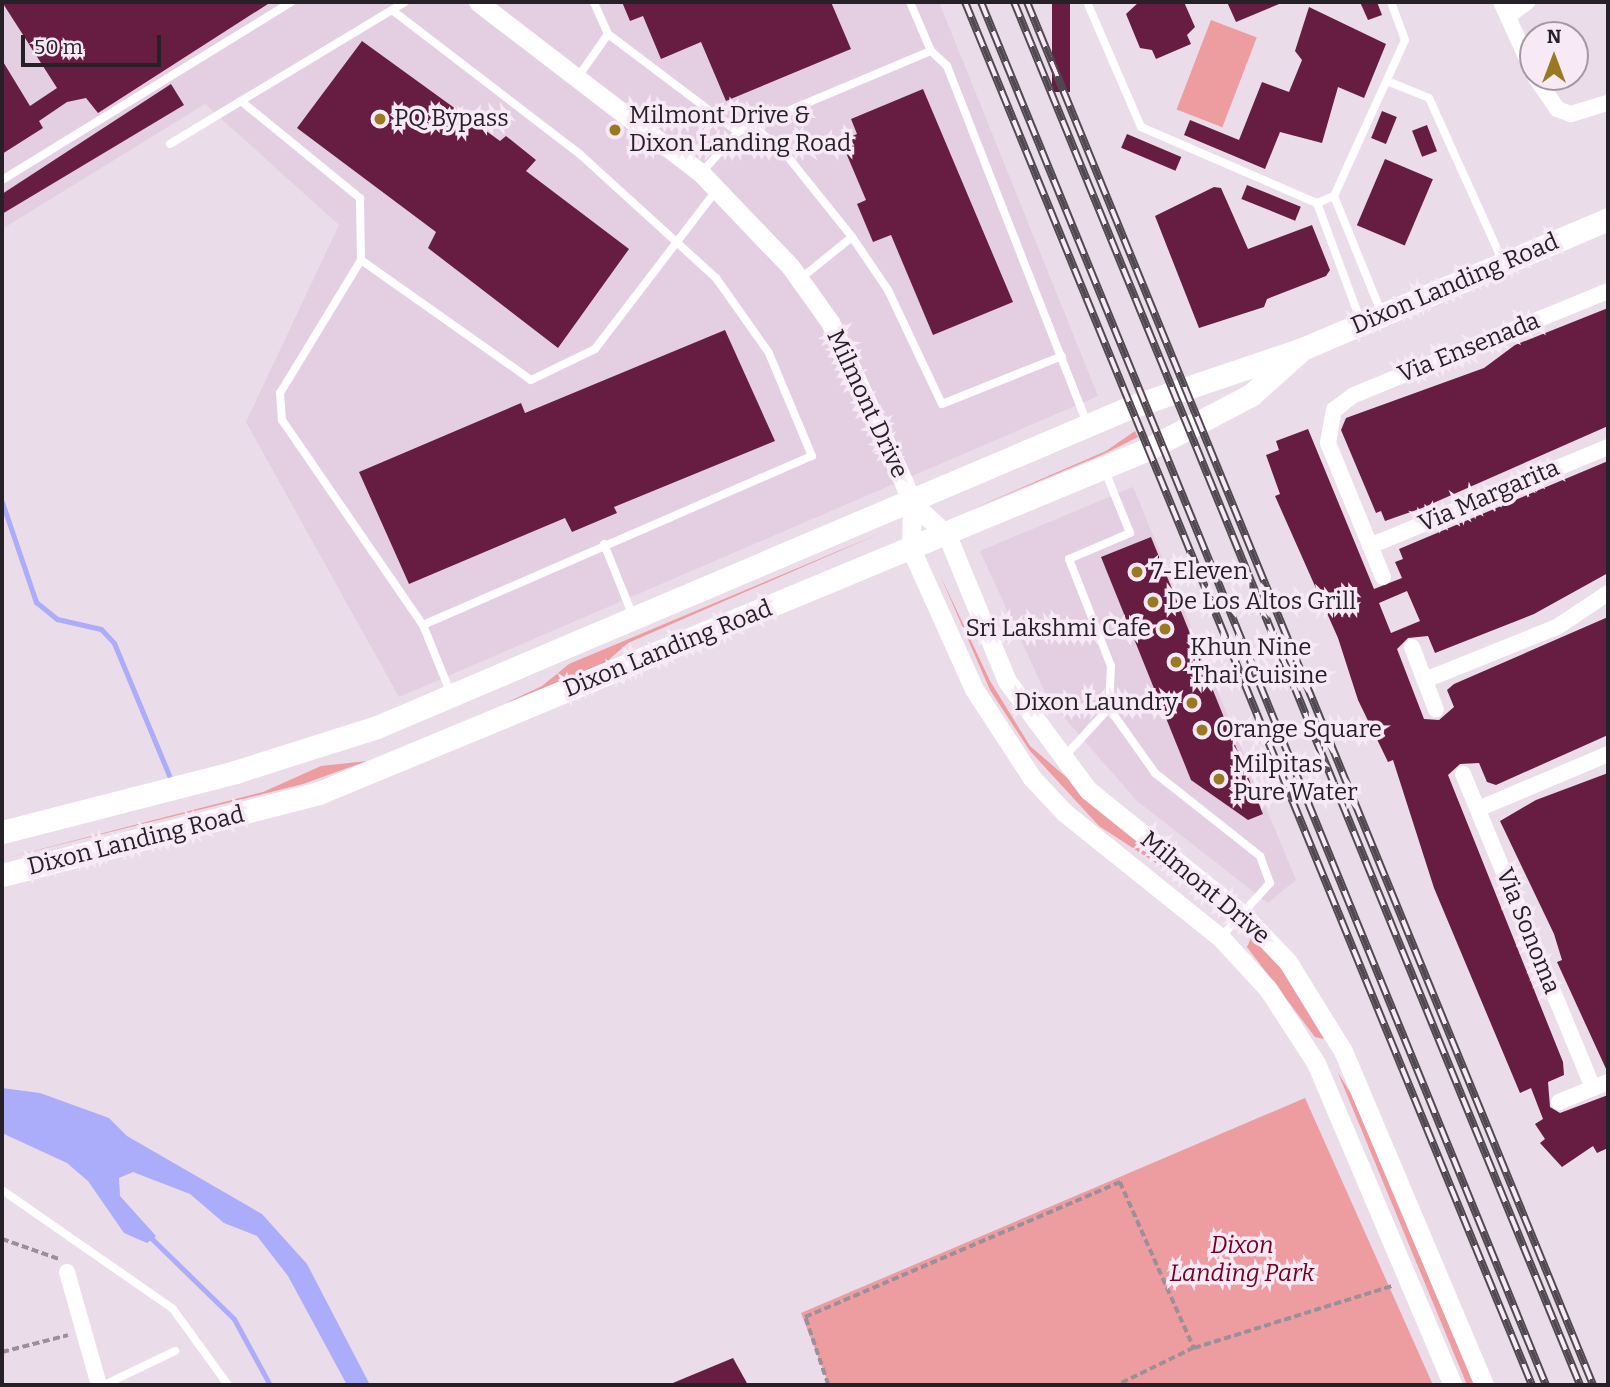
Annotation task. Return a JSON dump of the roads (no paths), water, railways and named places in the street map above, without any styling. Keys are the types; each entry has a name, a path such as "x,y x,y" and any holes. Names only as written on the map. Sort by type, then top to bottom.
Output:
{"main road":[{"name":"Dixon Landing Road","path":"2,832 234,772 452,696 636,621 1196,381 1302,349 1608,219"},
{"name":"Dixon Landing Road","path":"2,875 319,793 1104,468 1177,435 1251,395 1302,349"}],"street":[{"name":"Milmont Drive","path":"478,2 701,173 800,279 862,381 912,503 911,549 974,689 1032,778 1065,813 1220,938 1268,989 1316,1063 1454,1385"},
{"path":"1519,42 1504,9 1527,2"},
{"path":"1545,91 1557,109 1571,114 1608,103"},
{"name":"Via Ensenada","path":"1370,546 1328,443 1334,410 1354,395 1608,291"},
{"name":"Via Margarita","path":"1370,546 1608,447"},
{"name":"Milmont Drive","path":"912,503 947,534 1007,681 1088,790 1242,914 1288,962 1343,1051 1483,1385"},
{"path":"1370,546 1383,577"},
{"path":"1425,680 1557,627 1608,593"},
{"path":"1412,647 1436,710"},
{"path":"1478,809 1608,754"},
{"name":"Via Sonoma","path":"1463,774 1601,1085"},
{"path":"1559,1102 1601,1085"},
{"path":"67,1272 101,1385"}],"lane":[{"path":"2,180 291,2"},
{"path":"170,144 405,2"},
{"path":"594,2 608,34 738,132"},
{"path":"910,2 931,51 947,66 1088,426"},
{"path":"1087,2 1140,127 1317,203 1372,319"},
{"path":"1372,319 1334,196 1405,40 1391,2"},
{"path":"391,10 581,155 677,239 749,319 800,416 812,456 604,544 423,625"},
{"path":"578,77 608,34"},
{"path":"701,173 738,132 931,51"},
{"path":"1387,81 1429,98 1503,263"},
{"path":"241,101 360,198 361,260 280,394 282,420 423,625 452,696"},
{"path":"752,126 784,152 852,237 888,290 942,404 1062,356"},
{"path":"361,260 531,380 594,349 718,189"},
{"path":"1317,203 1334,196"},
{"path":"800,279 852,237"},
{"path":"1104,468 1130,533 1069,559 1111,666 1109,708 1155,773 1260,856 1270,883 1220,938"},
{"path":"604,544 636,621"},
{"path":"1062,758 1109,708"},
{"path":"2,1190 173,1309 228,1385"},
{"path":"101,1385 175,1351"}],"water":[{"path":"2,1088 40,1093 109,1118 127,1136 262,1214 307,1264 370,1385 347,1385 288,1276 257,1236 224,1223 190,1194 133,1172 119,1178 120,1196 156,1236 147,1243 124,1233 88,1181 67,1163 2,1133"}],"waterway":[{"path":"2,502 36,602 57,619 101,629 114,643 169,775"},
{"path":"148,1235 234,1319 270,1385"}],"railway":[{"path":"965,2 1532,1385"},
{"path":"981,2 1546,1385"},
{"path":"1014,2 1580,1385"},
{"path":"1027,2 1593,1385"}],"place":[{"name":"PQ Bypass","path":"380,119"},
{"name":"Milmont Drive & Dixon Landing Road","path":"615,130"},
{"name":"7-Eleven","path":"1137,572"},
{"name":"De Los Altos Grill","path":"1153,602"},
{"name":"Sri Lakshmi Cafe","path":"1165,629"},
{"name":"Khun Nine Thai Cuisine","path":"1176,662"},
{"name":"Dixon Laundry","path":"1192,703"},
{"name":"Orange Square","path":"1202,730"},
{"name":"Milpitas Pure Water","path":"1219,779"}],"park label":[{"name":"Dixon Landing Park","path":"1242,1260"}]}
